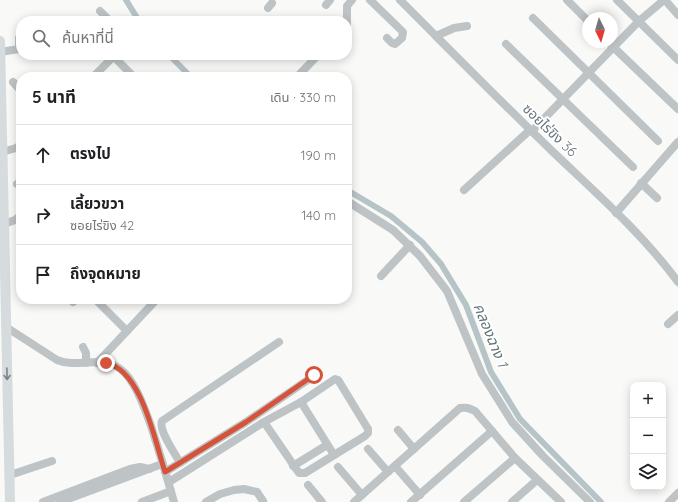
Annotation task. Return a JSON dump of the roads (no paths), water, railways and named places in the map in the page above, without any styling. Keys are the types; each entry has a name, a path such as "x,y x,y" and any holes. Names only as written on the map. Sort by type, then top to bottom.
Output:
{"main road":[{"path":"0,41 1,152 10,502"}],"street":[{"path":"347,16 347,6 352,0"},
{"path":"370,0 403,32 402,38 395,44 387,38"},
{"name":"ซอยไร่ขิง 36","path":"400,0 660,257 678,282"},
{"path":"567,0 582,15"},
{"path":"617,0 678,60"},
{"path":"618,39 665,0 678,15"},
{"path":"100,11 105,16"},
{"path":"533,18 658,141"},
{"path":"436,36 454,28 468,26"},
{"path":"506,44 633,167"},
{"path":"464,190 531,131 589,73 609,48"},
{"path":"614,48 678,109"},
{"path":"0,52 16,49"},
{"path":"98,72 110,60"},
{"path":"118,60 129,72"},
{"path":"302,72 313,60"},
{"path":"13,82 16,85"},
{"path":"616,213 678,142"},
{"path":"1,152 16,148"},
{"path":"641,183 657,198"},
{"path":"352,204 393,230 420,256 447,291 482,374 512,422 543,456 590,502"},
{"path":"4,224 16,219"},
{"path":"381,276 410,245"},
{"path":"100,304 127,331"},
{"path":"97,363 150,304"},
{"path":"668,324 678,315"},
{"path":"6,327 57,360 69,364 113,364 124,373 134,385 146,413 174,502"},
{"path":"180,463 163,432 161,426 162,421 280,342"},
{"path":"83,347 86,353 86,363"},
{"path":"43,502 130,469 140,467 149,469 164,468 180,463 246,422 314,375"},
{"path":"142,502 170,486 264,422 301,402 332,380 338,380 340,382 368,429 368,433 305,473 299,473 264,422"},
{"path":"301,402 334,456"},
{"path":"354,502 460,408 470,408 515,458 561,502"},
{"path":"398,430 414,449"},
{"path":"411,502 492,431"},
{"path":"293,466 327,444"},
{"path":"368,449 388,472"},
{"path":"464,502 515,458"},
{"path":"10,475 52,461"},
{"path":"395,466 420,495"},
{"path":"338,467 362,495"},
{"path":"60,502 149,469"},
{"path":"512,502 537,480"},
{"path":"308,486 322,502"},
{"path":"206,502 220,494 244,489 257,492 263,501"},
{"path":"669,502 678,493"}],"waterway":[{"name":"คลองฉาง 1","path":"126,0 136,16"},
{"name":"คลองฉาง 1","path":"174,60 186,72"},
{"name":"คลองฉาง 1","path":"352,193 391,216 422,242 441,264 466,305 491,372 520,419 601,502"}]}
